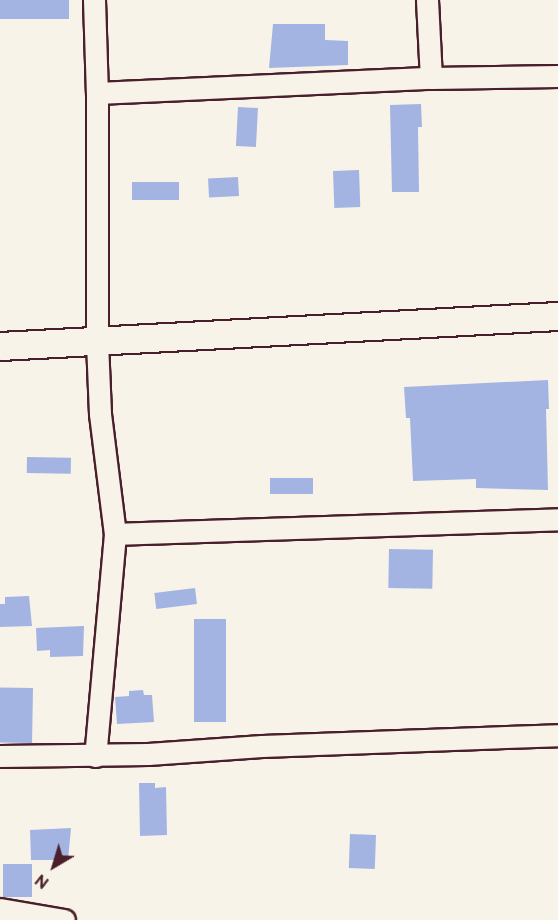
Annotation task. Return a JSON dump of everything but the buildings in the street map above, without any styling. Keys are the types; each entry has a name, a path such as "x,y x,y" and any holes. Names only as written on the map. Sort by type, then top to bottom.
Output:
{"street":[{"path":"94,0 97,93 96,342 100,414 115,534 95,756"},
{"path":"427,0 427,43 431,78"},
{"path":"97,93 431,78 558,76"},
{"path":"0,346 558,316"},
{"path":"115,534 558,519"},
{"path":"0,756 95,756 558,735"},
{"path":"0,909 64,920"}]}
